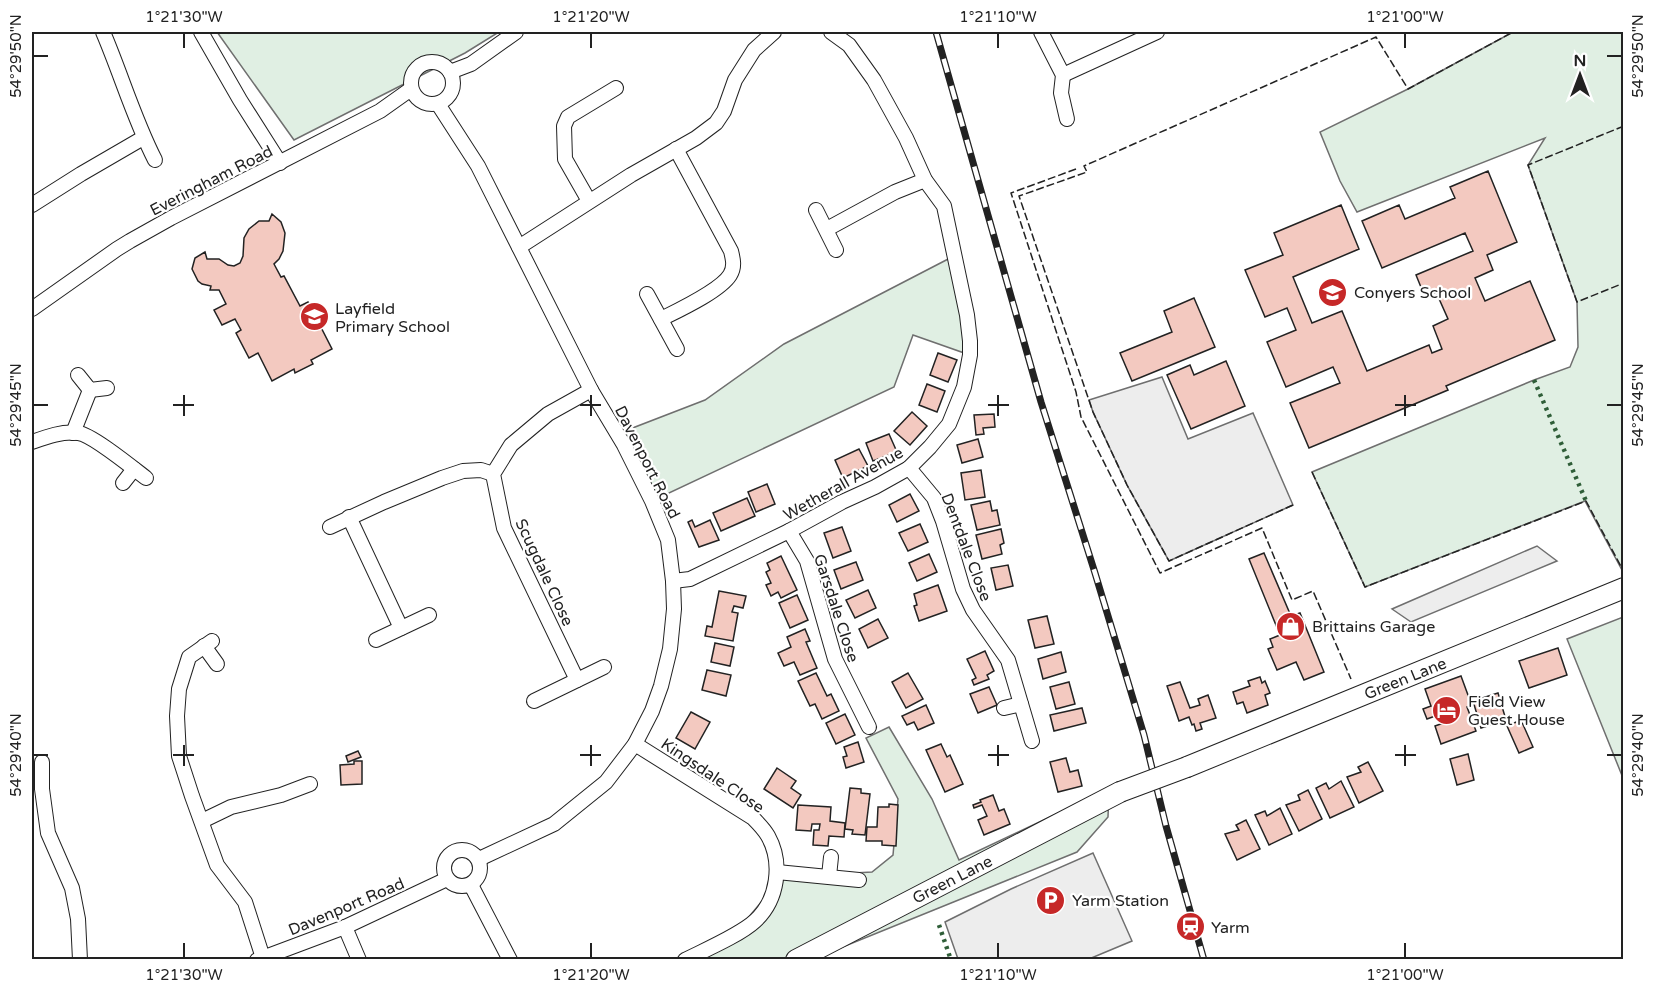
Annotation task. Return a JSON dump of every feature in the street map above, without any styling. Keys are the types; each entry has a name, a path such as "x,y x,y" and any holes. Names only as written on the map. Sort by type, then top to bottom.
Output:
{"main road":[{"name":"Green Lane","path":"796,960 1114,795 1623,588"}],"street":[{"path":"103,32 117,64 143,138 154,160"},
{"path":"201,32 280,163"},
{"path":"450,72 471,64 516,32"},
{"path":"519,247 589,201 696,138 717,123 724,111 735,80 754,50 774,32"},
{"name":"Wetherall Avenue","path":"673,581 690,579 789,531 909,468 949,424 964,387 970,355 970,340 967,315 944,206 925,180 906,138 874,80 849,45 831,32"},
{"path":"1041,32 1063,75 1061,93 1067,119"},
{"path":"1063,75 1157,32"},
{"path":"429,62 441,63 450,72 453,81 448,97 433,105 421,102 411,89 412,73 420,65 429,62"},
{"path":"589,201 566,159 564,126 568,117 616,88"},
{"name":"Everingham Road","path":"32,309 117,249 171,218 380,111 411,89"},
{"name":"Davenport Road","path":"438,104 478,166 591,390 624,445 652,501 668,540 673,581 674,609 670,649 652,711 635,744 606,782 554,824 479,859"},
{"path":"32,206 143,138"},
{"path":"661,319 718,286 730,275 734,264 731,251 676,149"},
{"path":"827,230 895,192 925,180"},
{"path":"816,210 836,250"},
{"path":"647,294 678,349"},
{"path":"78,375 90,390"},
{"path":"90,390 107,388"},
{"path":"73,433 90,390"},
{"path":"330,527 349,517 463,471 481,470 493,474 511,445 549,414 591,390"},
{"path":"32,442 55,434 80,432 146,478"},
{"path":"123,483 134,468"},
{"name":"Dentdale Close","path":"909,468 934,498 944,521 963,589 974,610 1008,660 1032,741"},
{"name":"Scugdale Close","path":"493,474 504,528 577,680"},
{"path":"349,517 401,628"},
{"name":"Garsdale Close","path":"789,531 807,561 835,659 869,727"},
{"path":"376,640 429,615"},
{"path":"217,664 208,643 189,657 179,689 177,716 179,756 217,865 245,903 260,959"},
{"path":"534,701 604,667"},
{"path":"1004,708 1022,704"},
{"name":"Kingsdale Close","path":"635,744 753,818 768,835 776,855 777,872 774,892 767,908 754,922 685,960"},
{"path":"42,762 37,789 48,833 72,888 78,919 80,960"},
{"path":"202,821 231,807 281,795 299,795 310,784"},
{"path":"466,850 479,859 481,869 478,879 471,885 463,887 454,885 447,879 444,870 445,862 452,853 466,850"},
{"path":"829,876 831,857"},
{"path":"777,872 859,880"},
{"name":"Davenport Road","path":"260,959 345,927 447,879"},
{"path":"471,885 510,960"},
{"path":"345,927 359,960"}],"green space":[{"path":"217,32 499,32 465,53 294,140"},
{"path":"1513,32 1623,32 1623,572 1585,501 1365,587 1312,472 1570,367 1578,347 1577,302 1528,165 1545,138 1357,212 1340,181 1320,132 1408,89"},
{"path":"954,256 970,355 913,335 894,387 652,501 617,434 705,400 784,344"},
{"path":"1623,617 1623,778 1567,639"},
{"path":"889,727 932,799 959,860 1109,789 1108,817 1077,852 813,959 673,960 743,924 782,877 872,872 893,855 898,799 866,738"}],"shaded area":[{"path":"1162,377 1188,439 1253,413 1293,505 1169,561 1127,485 1089,400"},
{"path":"1537,546 1557,561 1411,622 1392,609"},
{"name":"Yarm Station","path":"1093,853 1132,941 1089,959 958,959 945,922 1011,889"}],"building":[{"path":"1488,171 1517,242 1487,255 1493,270 1475,278 1485,301 1530,281 1555,340 1446,386 1448,390 1309,448 1290,403 1340,383 1333,367 1286,387 1267,342 1296,330 1287,308 1265,317 1245,270 1283,255 1274,233 1341,205 1359,249 1293,277 1312,323 1342,311 1367,371 1429,345 1432,353 1442,349 1433,326 1448,319 1436,292 1425,297 1416,275 1473,251 1465,233 1382,268 1362,221 1399,205 1405,219 1455,198 1450,187"},
{"path":"272,214 281,222 285,233 283,251 274,264 281,277 284,276 300,306 308,302 332,349 311,360 313,364 295,373 294,369 272,381 258,353 249,358 236,333 241,330 235,319 222,325 214,310 226,304 219,290 210,290 211,286 198,281 192,269 195,258 205,252 207,259 219,259 234,266 240,263 243,256 244,238 249,229 259,221 269,221"},
{"path":"1194,298 1215,347 1132,381 1120,353 1172,332 1164,311"},
{"path":"938,353 957,360 948,382 930,375"},
{"path":"1226,361 1245,406 1191,429 1167,375 1190,365 1194,375"},
{"path":"927,384 945,391 937,412 919,405"},
{"path":"912,412 927,426 910,445 894,431"},
{"path":"994,414 995,427 983,428 984,434 976,435 974,415"},
{"path":"889,434 897,452 873,461 866,443"},
{"path":"978,439 983,457 962,463 957,445"},
{"path":"859,449 868,466 843,478 835,460"},
{"path":"981,470 985,497 965,500 961,473"},
{"path":"767,484 775,504 756,512 748,492"},
{"path":"910,494 919,511 897,522 889,505"},
{"path":"747,498 755,516 721,531 713,513"},
{"path":"990,501 992,511 997,510 1000,525 977,530 971,505"},
{"path":"692,520 695,527 710,520 719,540 699,547 688,522"},
{"path":"920,524 928,542 908,551 899,533"},
{"path":"842,527 851,551 833,558 824,533"},
{"path":"1001,529 1004,543 1000,545 1002,554 982,559 976,535"},
{"name":"Brittains Garage","path":"1264,553 1291,616 1300,613 1324,672 1304,680 1296,662 1277,670 1268,649 1273,647 1270,639 1280,635 1249,559"},
{"path":"929,554 937,572 917,581 909,563"},
{"path":"781,556 797,590 781,598 778,592 771,596 766,585 771,583 766,572 770,570 767,563"},
{"path":"856,562 863,580 841,589 834,570"},
{"path":"1008,565 1013,586 996,590 991,568"},
{"path":"938,585 947,611 919,621 914,606 917,605 914,594"},
{"path":"868,590 876,608 855,618 846,600"},
{"path":"719,591 746,596 743,608 734,606 732,612 738,613 733,641 705,636 707,626 712,627"},
{"path":"797,595 808,620 790,628 779,603"},
{"path":"1047,616 1054,644 1035,648 1028,620"},
{"path":"878,619 888,638 868,648 859,629"},
{"path":"805,629 810,641 806,642 817,668 800,675 794,662 784,666 778,653 791,647 787,637"},
{"path":"715,643 734,647 730,666 711,662"},
{"path":"1558,648 1567,675 1529,688 1519,661"},
{"path":"985,651 994,671 987,675 989,679 974,685 972,680 976,678 967,659"},
{"path":"1061,652 1066,672 1043,679 1038,659"},
{"path":"707,670 731,675 726,696 702,690"},
{"path":"816,673 827,696 831,694 839,711 822,719 815,704 810,706 798,681"},
{"path":"908,673 923,699 906,708 892,682"},
{"path":"1461,676 1472,706 1467,707 1476,731 1441,744 1435,726 1449,721 1446,712 1427,719 1423,709 1431,706 1425,689"},
{"path":"1260,677 1262,683 1265,681 1270,693 1265,695 1268,705 1247,713 1243,702 1237,704 1233,692 1250,686 1248,681"},
{"path":"1069,682 1075,704 1056,709 1050,687"},
{"path":"1180,682 1190,708 1200,705 1198,699 1208,695 1216,718 1200,723 1202,729 1196,731 1189,717 1179,721 1167,686"},
{"path":"989,687 997,705 978,713 970,694"},
{"path":"1498,693 1506,720 1481,728 1473,701"},
{"path":"926,705 934,723 918,730 914,722 907,725 902,716"},
{"path":"1082,708 1086,723 1054,731 1050,715"},
{"path":"691,712 710,722 695,749 676,738"},
{"path":"845,714 855,735 836,744 826,723"},
{"path":"1521,720 1533,747 1519,753 1507,726"},
{"path":"858,742 864,762 846,768 843,757 847,756 844,747"},
{"path":"941,744 947,757 950,755 963,784 945,792 926,750"},
{"path":"358,751 361,757 348,762 346,756"},
{"path":"1468,754 1474,780 1457,785 1450,759"},
{"path":"1066,758 1070,772 1078,770 1082,786 1058,792 1050,762"},
{"path":"354,761 362,761 362,784 341,785 340,765 354,764"},
{"path":"1368,762 1383,791 1359,803 1347,777 1361,772 1358,767"},
{"path":"777,768 796,781 791,788 801,795 793,808 764,789"},
{"path":"1341,781 1354,807 1330,818 1316,788 1326,783 1329,789"},
{"path":"850,788 861,789 861,793 870,794 865,835 852,834 853,830 845,829"},
{"path":"1308,790 1322,819 1299,831 1286,805 1300,800 1298,795"},
{"path":"993,795 999,811 1004,809 1010,824 984,835 978,820 987,816 982,805 974,808 973,805"},
{"path":"889,804 898,805 896,846 882,845 882,841 866,841 867,827 877,827 878,807 889,807"},
{"path":"798,805 831,807 830,821 845,823 844,837 829,836 828,846 813,845 814,830 819,830 820,824 812,824 811,831 796,830"},
{"path":"1280,808 1292,834 1269,845 1255,815 1265,811 1267,816"},
{"path":"1246,820 1260,849 1237,860 1225,834 1239,830 1236,825"}],"railway":[{"path":"936,32 1041,402 1144,735 1166,826 1204,960"}],"hedge":[{"path":"1534,380 1586,501"},
{"path":"939,925 951,960"}],"fence":[{"path":"1293,505 1169,561 1127,485 1093,412 1019,196 1087,172 1084,166 1376,37 1408,89 1513,32"},
{"path":"1624,126 1528,165 1577,302 1624,283"},
{"path":"1076,169 1011,193 1076,392 1081,417 1160,573 1262,528 1292,600 1313,591 1351,679"},
{"path":"1312,472 1365,587 1586,501 1624,572"}],"place":[{"name":"Conyers School","path":"1333,292"},
{"name":"Layfield Primary School","path":"314,317"},
{"name":"Brittains Garage","path":"1291,626"},
{"name":"Field View Guest House","path":"1447,710"},
{"name":"Yarm Station","path":"1051,900"},
{"name":"Yarm","path":"1190,927"}]}
